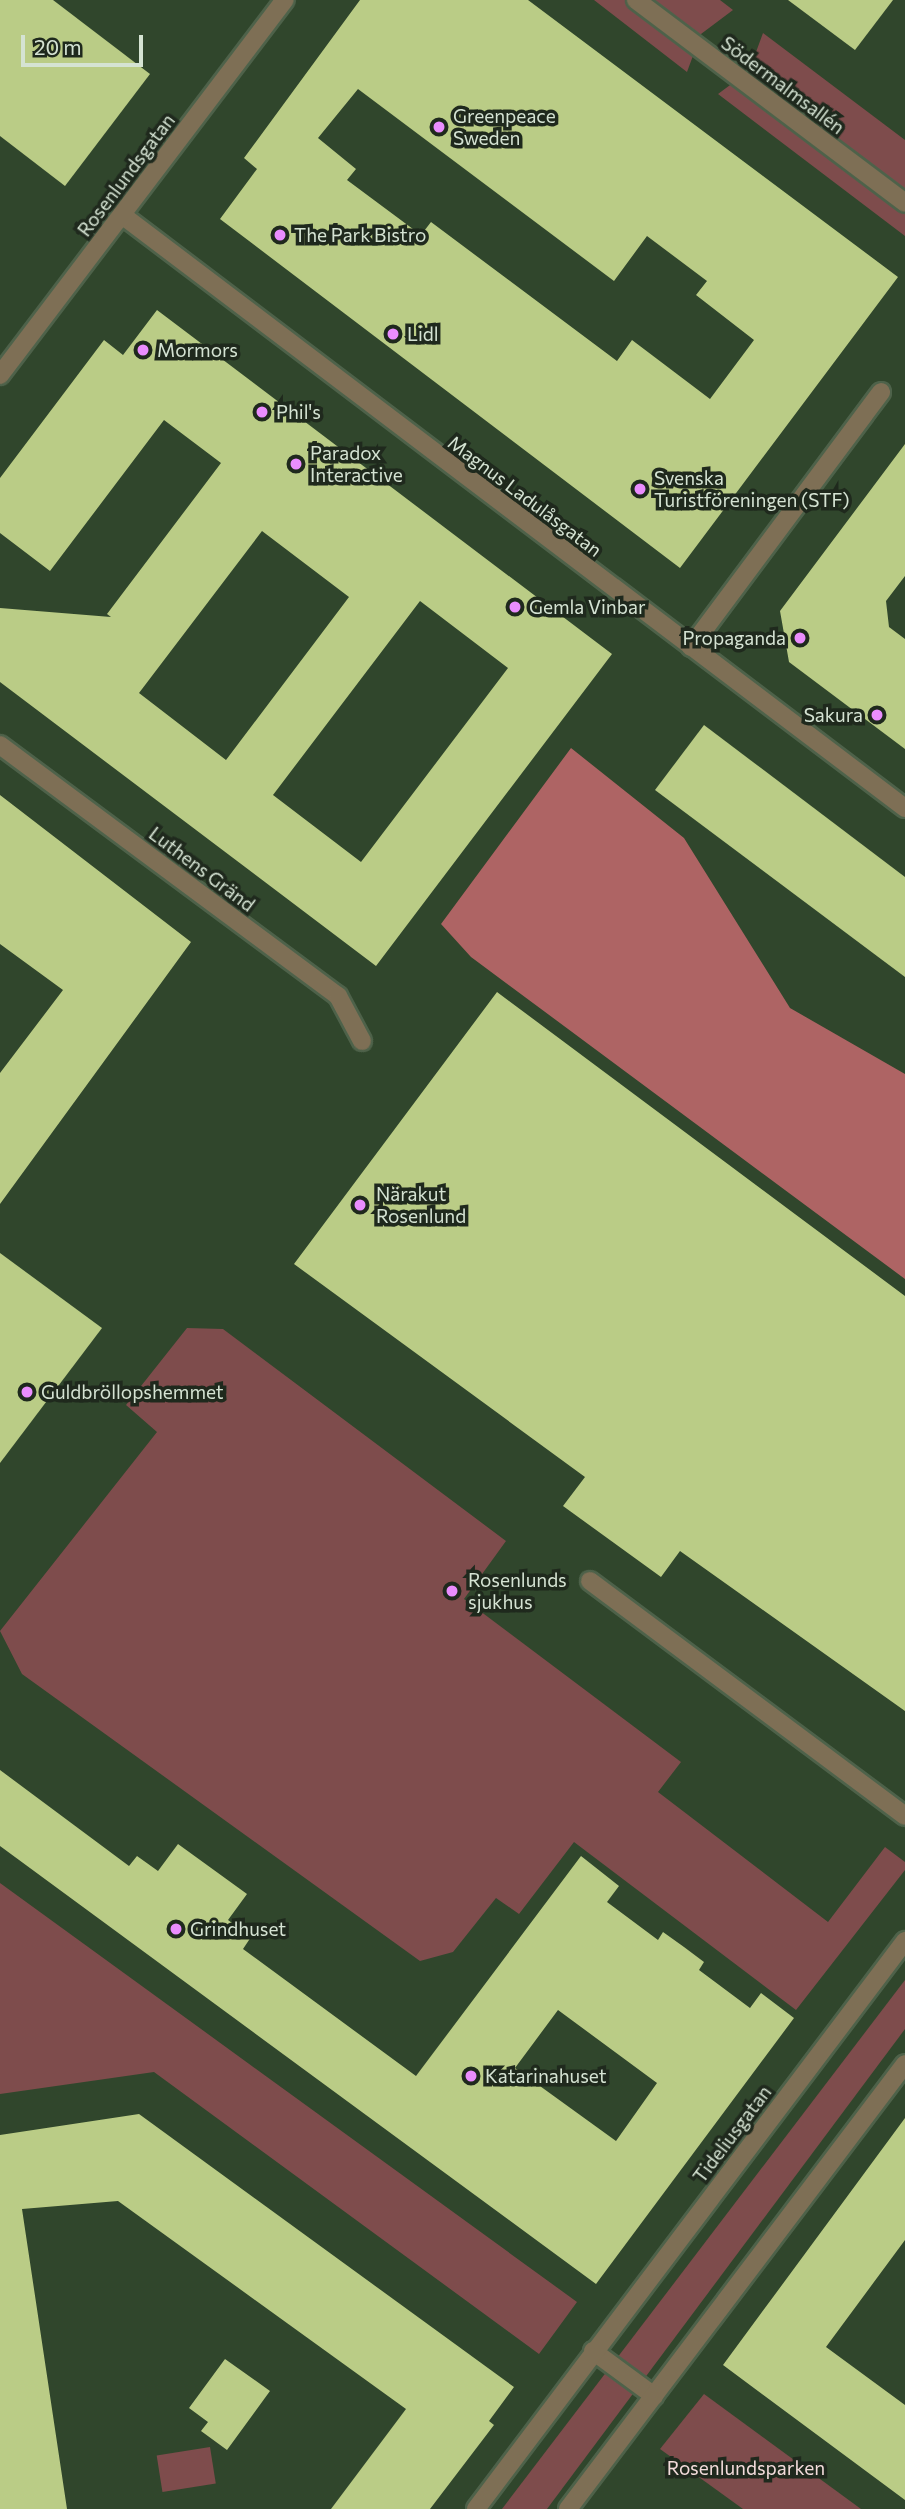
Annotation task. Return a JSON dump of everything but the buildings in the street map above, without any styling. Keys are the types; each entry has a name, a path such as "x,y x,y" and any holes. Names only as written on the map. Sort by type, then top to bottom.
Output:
{"street":[{"name":"Rosenlundsgatan","path":"0,375 285,0"},
{"name":"Södermalmsallén","path":"636,0 905,203"},
{"name":"Magnus Ladulåsgatan","path":"122,215 905,808"},
{"path":"691,647 881,392"},
{"name":"Luthens Gränd","path":"0,745 338,996 362,1041"},
{"path":"590,1581 905,1816"},
{"name":"Tideliusgatan","path":"476,2509 905,1941"},
{"path":"568,2509 905,2064"},
{"path":"593,2351 654,2396"}],"green space":[{"path":"594,0 720,0 733,10 701,34 687,72"},
{"path":"763,33 905,140 905,236 718,94 749,71"},
{"path":"187,1328 223,1329 506,1541 464,1599 681,1762 658,1792 828,1922 885,1847 905,1862 905,1870 796,2010 574,1842 519,1914 496,1898 453,1952 420,1961 22,1674 0,1631 157,1432 126,1405"},
{"path":"0,1883 577,2302 539,2354 154,2072 0,2094"},
{"path":"905,1980 905,2029 547,2509 502,2509"},
{"name":"Rosenlundsparken","path":"704,2394 861,2509 743,2509 660,2449"},
{"path":"210,2447 216,2484 162,2492 157,2455"}],"shaded area":[{"path":"571,748 684,838 790,1008 905,1074 905,1279 471,957 441,924"}],"place":[{"name":"Greenpeace Sweden","path":"439,127"},
{"name":"The Park Bistro","path":"280,235"},
{"name":"Lidl","path":"393,334"},
{"name":"Mormors","path":"143,350"},
{"name":"Phil's","path":"262,412"},
{"name":"Paradox Interactive","path":"296,464"},
{"name":"Svenska Turistföreningen (STF)","path":"640,489"},
{"name":"Gemla Vinbar","path":"515,607"},
{"name":"Propaganda","path":"800,638"},
{"name":"Sakura","path":"877,715"},
{"name":"Närakut Rosenlund","path":"360,1205"},
{"name":"Guldbröllopshemmet","path":"27,1392"},
{"name":"Rosenlunds sjukhus","path":"452,1591"},
{"name":"Grindhuset","path":"176,1929"},
{"name":"Katarinahuset","path":"471,2076"}]}
